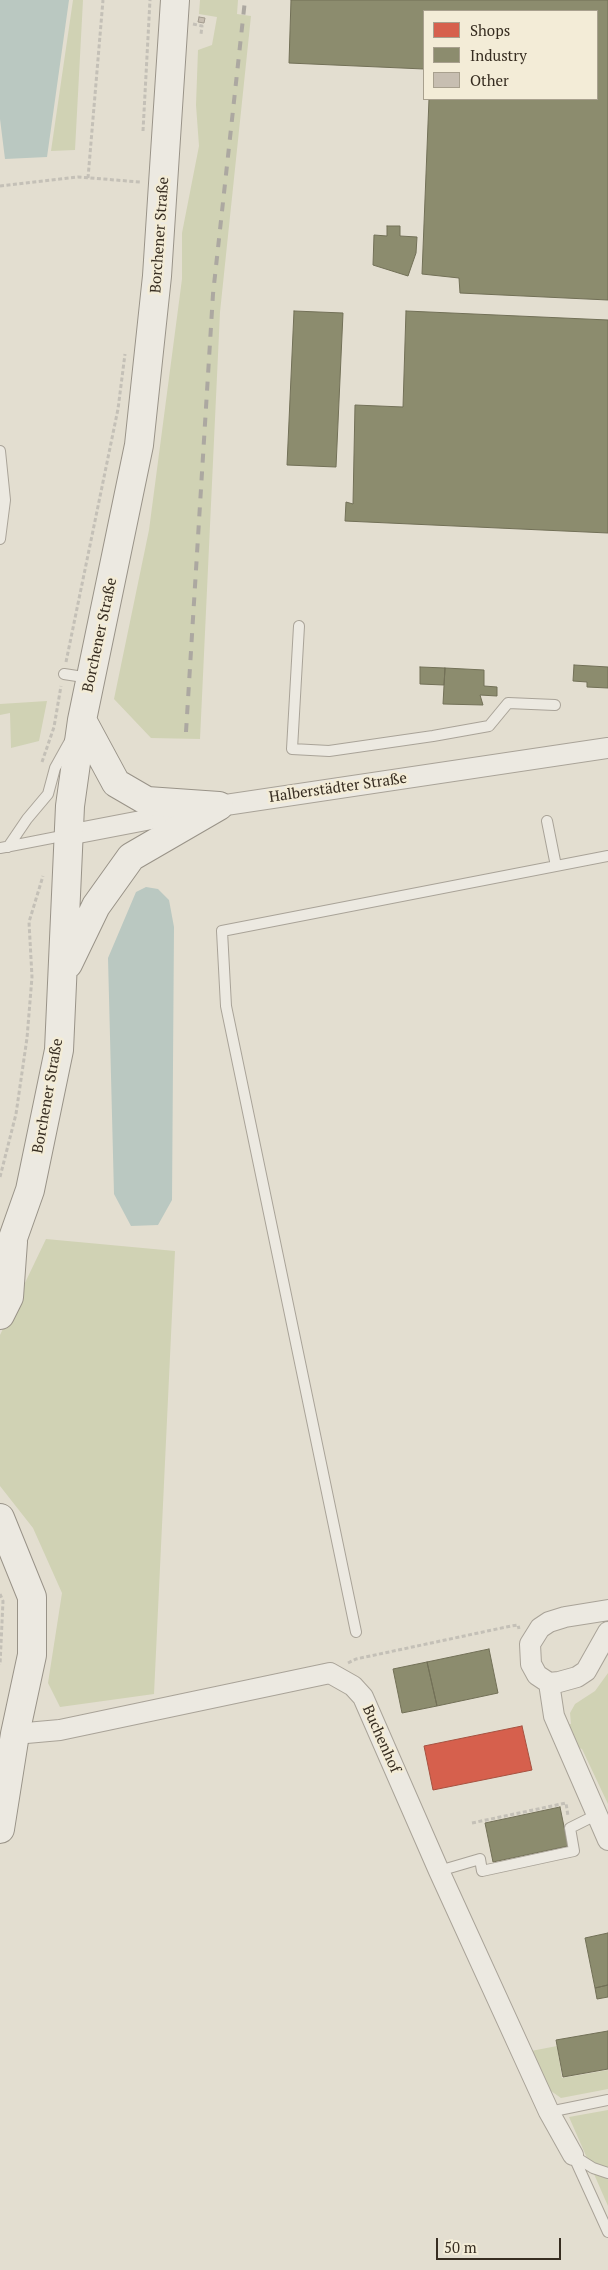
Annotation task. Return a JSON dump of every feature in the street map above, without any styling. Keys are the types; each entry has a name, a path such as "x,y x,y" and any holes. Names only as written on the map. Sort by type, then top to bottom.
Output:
{"main road":[{"name":"Borchener Straße","path":"0,1264 13,1238 30,1190 58,1050 68,835 74,762 140,445 158,276 175,0"},
{"path":"82,720 116,783 147,801 219,806"},
{"path":"63,974 96,906 131,857 219,806"},
{"path":"0,1315 10,1297 13,1238"},
{"path":"0,1829 15,1734 32,1656 32,1596 4,1531"}],"street":[{"name":"Halberstädter Straße","path":"68,835 219,806 608,748"},
{"path":"608,1610 565,1617 549,1622 535,1635 529,1652 531,1664 538,1675 549,1682 567,1681 586,1671 608,1632"},
{"path":"15,1734 60,1730 330,1673"},
{"name":"Buchenhof","path":"330,1673 353,1686 363,1697 438,1871 549,2112 573,2155"},
{"path":"549,1682 554,1716 608,1840"}],"lane":[{"path":"0,451 5,500 0,539"},
{"path":"299,626 292,749 329,751 433,736 489,726 508,703 555,705"},
{"path":"64,674 91,678"},
{"path":"4,847 48,794 55,768 82,720"},
{"path":"547,821 556,866"},
{"path":"4,847 68,835"},
{"path":"356,1632 226,1006 222,932 608,856"},
{"path":"438,1871 480,1859 482,1871 574,1851 570,1828 596,1815"},
{"path":"549,2112 608,2100"},
{"path":"573,2155 608,2232"},
{"name":"Buchenhof","path":"573,2155 593,2168 608,2172"}],"path":[{"path":"88,178 103,0"},
{"path":"142,134 150,0"},
{"path":"196,25 202,26 201,34"},
{"path":"140,172 140,191"},
{"path":"0,186 78,177 140,182"},
{"path":"40,767 54,727 113,434 125,350"},
{"path":"0,1177 16,1114 27,1038 32,977 29,922 43,874"},
{"path":"0,1594 3,1601 0,1665"},
{"path":"330,1673 356,1659 511,1626"},
{"path":"472,1824 566,1803 570,1828"}],"green space":[{"path":"73,0 83,0 75,150 51,151"},
{"path":"200,0 238,0 237,14 251,16 220,312 200,739 151,738 114,699 149,530 182,279 182,233 199,146 196,105 198,50 212,45 217,17 199,14"},
{"path":"47,701 39,741 11,748 10,713 0,715 0,704"},
{"path":"46,1239 175,1251 154,1694 60,1707 48,1683 62,1593 33,1528 0,1486 0,1335"},
{"path":"608,1673 608,1804 582,1749 573,1746 569,1724 571,1724 570,1713 575,1704 595,1691"},
{"path":"557,2046 562,2078 608,2070 608,2089 561,2098 551,2091 531,2051"},
{"path":"608,2110 608,2206 569,2117"}],"shaded area":[{"path":"0,0 69,0 47,157 5,159 0,119"},
{"path":"146,887 158,889 169,900 174,927 172,1200 158,1225 131,1226 114,1194 108,958 136,892"}],"building: Shops":[{"path":"522,1726 532,1770 433,1790 424,1746"}],"building: Industry":[{"path":"291,0 608,0 608,300 460,293 459,278 422,274 429,100 598,100 598,10 423,10 423,69 289,63"},
{"path":"387,226 400,226 400,236 417,237 416,253 408,276 373,265 374,235 387,236"},
{"path":"294,311 343,313 336,467 287,465"},
{"path":"406,311 608,320 608,533 345,521 346,502 353,504 355,405 403,407"},
{"path":"574,665 608,667 608,688 587,687 587,682 573,681"},
{"path":"420,667 445,668 444,685 420,684"},
{"path":"445,668 484,670 484,686 497,687 497,696 480,695 483,705 443,704"},
{"path":"489,1649 498,1693 437,1706 427,1662"},
{"path":"427,1662 437,1706 402,1713 393,1669"},
{"path":"560,1807 568,1846 493,1862 485,1823"},
{"path":"608,1933 608,1985 595,1988 585,1938"},
{"path":"608,1985 608,1997 597,1999 595,1988"},
{"path":"608,2031 608,2069 563,2077 556,2040"}],"building: Other":[{"path":"199,17 205,18 204,23 198,22"}],"railway":[{"path":"186,732 213,294 245,0"}]}
